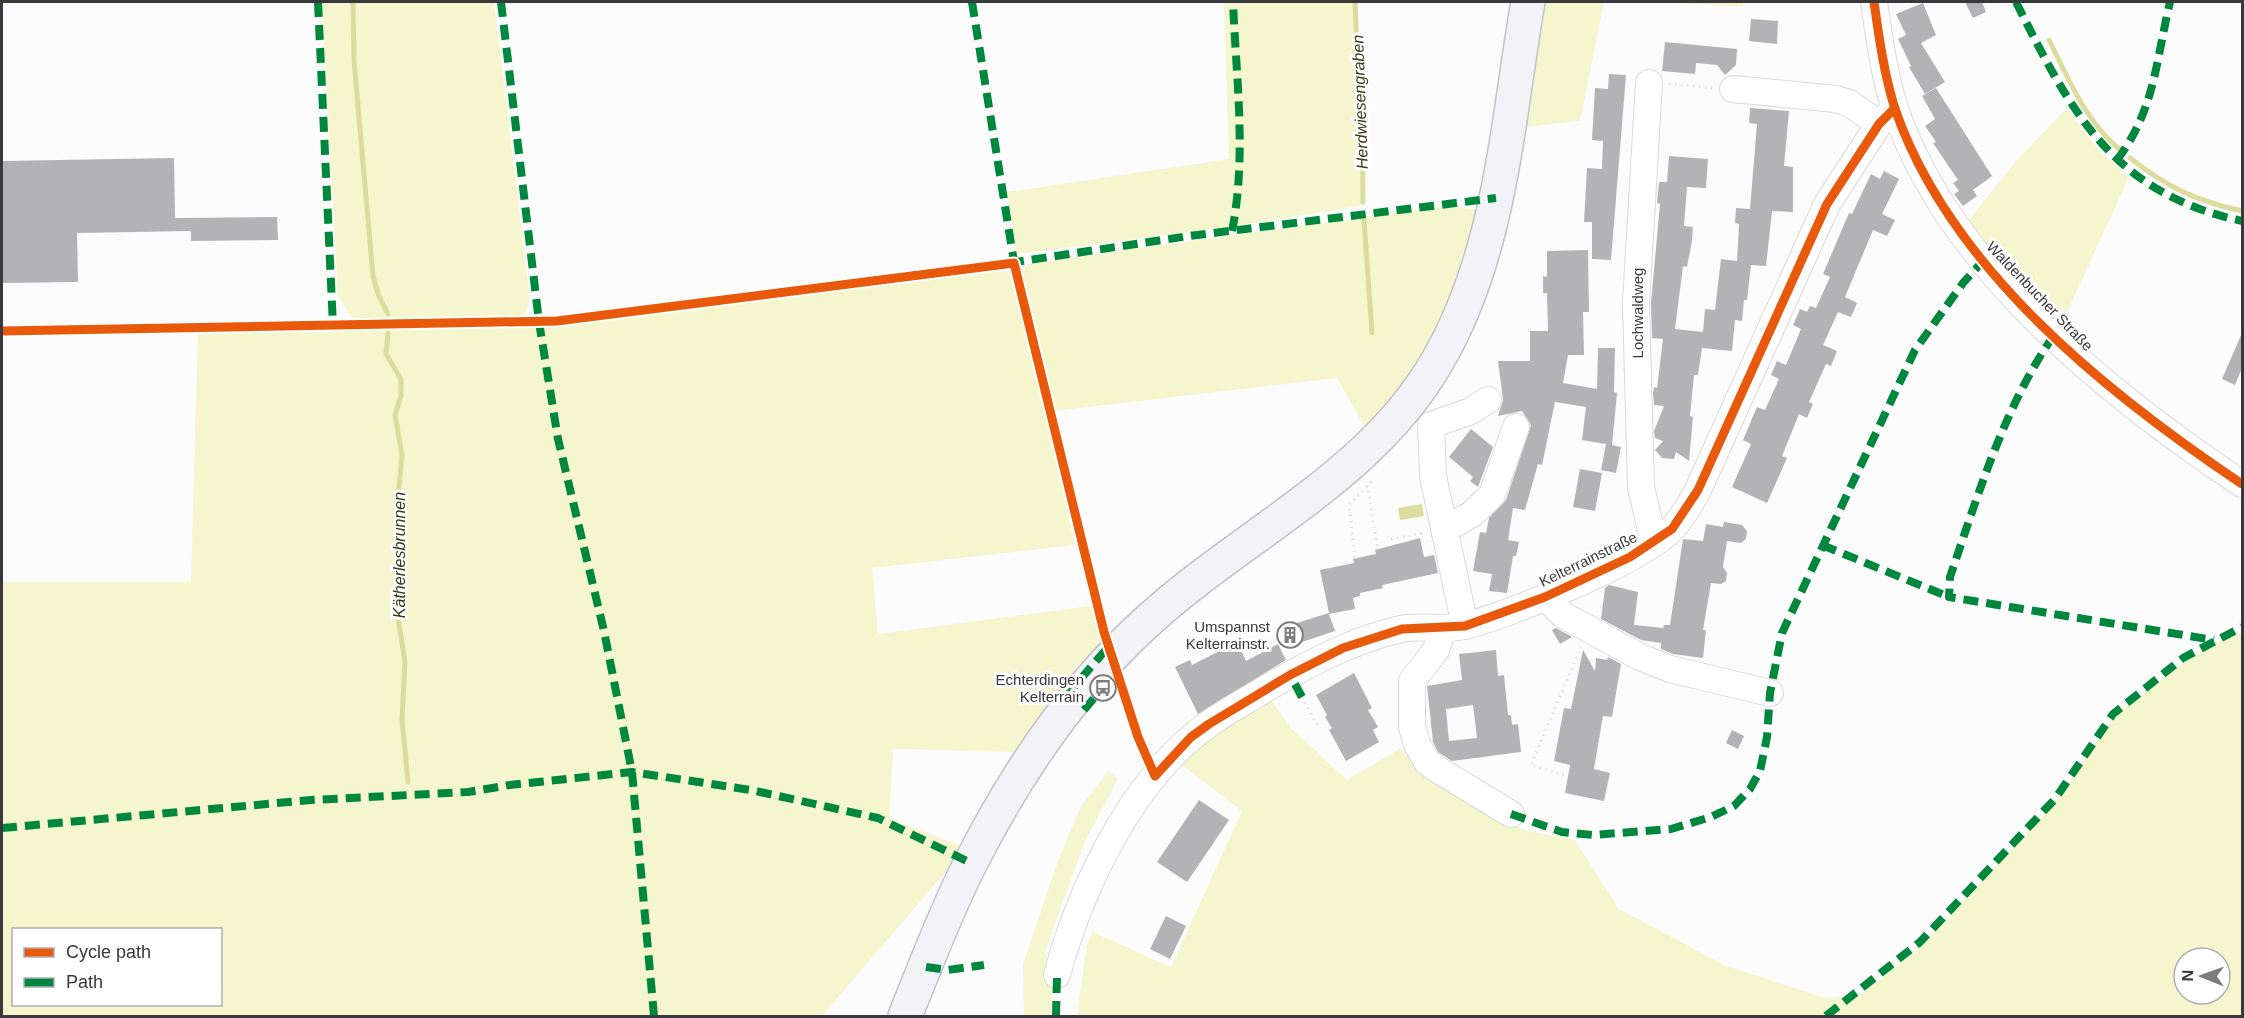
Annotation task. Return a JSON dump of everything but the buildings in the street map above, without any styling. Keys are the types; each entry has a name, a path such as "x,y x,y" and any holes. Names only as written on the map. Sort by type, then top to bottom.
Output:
{"main road":[{"path":"905,1017 967,869 997,814 1040,746 1080,692 1130,637 1171,600 1322,487 1367,449 1404,410 1438,360 1467,302 1490,230 1528,2"}],"street":[{"name":"Waldenbucher Straße","path":"1874,2 1882,53 1887,116 1911,147 1938,200 1990,269 2054,335 2100,376 2171,433 2242,484"},
{"name":"Lochwaldweg","path":"1654,543 1641,487 1636,303 1660,84"},
{"path":"1733,89 1836,99 1887,116"},
{"name":"Kelterrainstraße","path":"1057,975 1070,928 1133,804 1191,737 1290,675 1343,648 1402,629 1454,627 1545,597 1654,543 1672,529 1698,490 1811,236 1847,170 1887,116"},
{"path":"1488,400 1471,411 1431,425 1433,476 1444,530 1454,627 1412,681 1412,727 1417,744 1427,762 1511,814"},
{"path":"1444,530 1472,514 1492,495 1516,427"},
{"path":"1545,597 1563,615 1670,669 1770,693"}],"path":[{"path":"1660,84 1733,89"},
{"path":"1367,485 1378,550"},
{"path":"1349,505 1355,558"},
{"path":"1391,539 1444,530"},
{"path":"1564,775 1531,765 1588,629"},
{"path":"1302,696 1318,727"}],"shaded area":[{"path":"322,2 494,2 530,299 526,312 518,317 354,321 338,296"},
{"path":"1224,2 1354,2 1365,205 1229,227 1017,254 1007,192 1229,159"},
{"path":"1542,2 1604,2 1580,121 1523,127"},
{"path":"1659,2 1744,2 1743,7"},
{"path":"2067,108 2099,151 2129,177 2058,332 1964,226 2016,161"},
{"path":"1444,206 1483,210 1453,313 1412,382 1367,431 1337,378 1054,411 1021,272 1027,264"},
{"path":"998,268 1012,274 1075,545 872,568 878,634 1091,606 1103,644 1060,690 1021,752 893,749 889,819 963,846 960,855 822,1016 2,1016 2,582 191,582 198,332 535,327"},
{"path":"1422,504 1424,516 1400,520 1398,508"},
{"path":"2242,633 2242,1016 1077,1016 1087,944 1092,932 1171,967 1242,811 1178,762 1268,696 1291,728 1347,780 1401,748 1425,776 1487,812 1527,831 1575,840 1619,909 1724,965 1825,998 1862,994 1922,946 2057,801 2114,716 2183,663 2215,643"},
{"path":"1108,771 1118,779 1084,843 1045,952 1052,974 1051,1016 1024,1016 1023,965 1058,861 1080,808"}],"waterway":[{"name":"Kätherlesbrunnen","path":"353,2 354,61 373,276 378,294 388,314"},
{"name":"Herdwiesengraben","path":"1355,2 1358,69 1362,79 1363,202"},
{"path":"2049,40 2087,112 2107,138 2119,149"},
{"path":"2130,158 2183,192 2210,203 2242,211"},
{"name":"Herdwiesengraben","path":"1364,220 1372,333"},
{"name":"Kätherlesbrunnen","path":"388,333 386,354 401,379 401,396 395,415 402,455 397,508 401,558 398,618 405,662 402,719 408,782"}],"marked path":[{"path":"318,2 333,326"},
{"path":"501,2 539,322 558,439 604,631 632,772 654,1016"},
{"path":"972,2 1015,268"},
{"path":"1232,231 1240,146 1233,2"},
{"path":"2016,2 2056,79 2077,112 2101,142 2128,168 2160,190 2197,208 2242,221"},
{"path":"2117,160 2130,141 2147,103 2170,2"},
{"path":"1009,263 1189,236 1496,198"},
{"path":"1511,814 1562,832 1593,835 1671,829 1711,817 1734,806 1750,789 1760,771 1767,737 1770,693 1782,633 1915,350 1963,283 1983,261"},
{"path":"2054,335 2021,392 1994,452 1950,577 1949,597 2214,640"},
{"path":"1822,545 1949,597"},
{"path":"1826,1016 1920,942 2055,799 2113,714 2183,658 2242,627"},
{"path":"1066,696 1109,646"},
{"path":"1084,710 1116,672"},
{"path":"1295,684 1302,697"},
{"path":"2,828 311,800 468,792 510,785 632,772 751,790 878,818 971,863"},
{"path":"926,967 948,970 984,965"},
{"path":"1056,1016 1057,975"}],"cycle path":[{"path":"1874,2 1885,69 1895,109 1920,167 1953,222 1993,274 2038,322 2087,367 2138,409 2242,484"},
{"path":"2,331 557,321 1014,263 1104,632 1138,737 1155,776 1191,737 1209,724 1290,675 1343,648 1402,629 1465,626 1545,597 1630,557 1672,529 1698,490 1827,204 1879,124 1895,108"}],"place":[{"name":"Umspannst Kelterrainstr.","path":"1290,635"},
{"name":"Echterdingen Kelterrain","path":"1103,688"}]}
